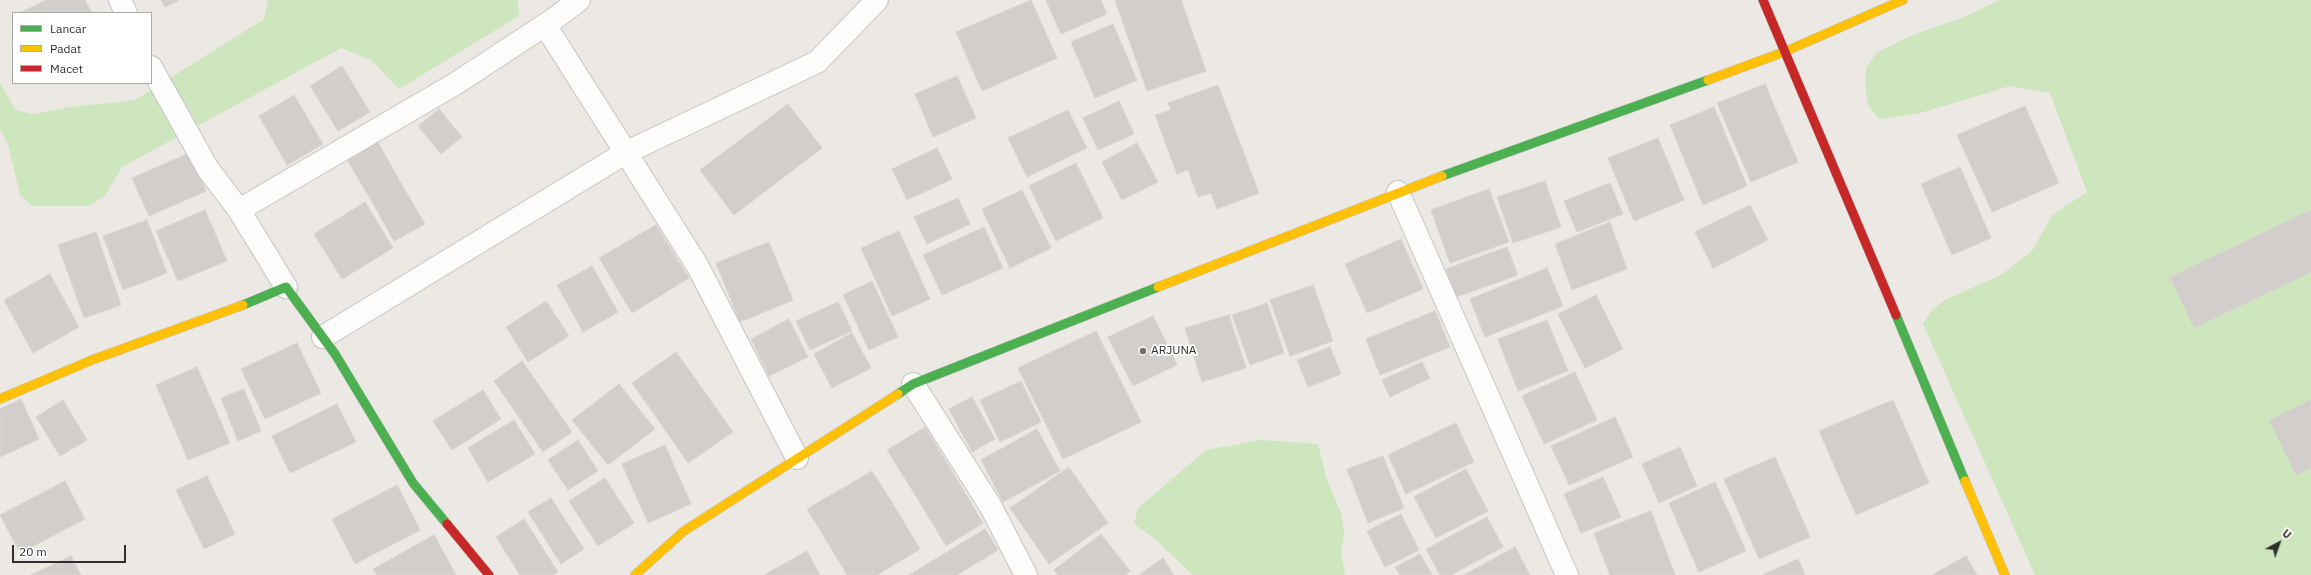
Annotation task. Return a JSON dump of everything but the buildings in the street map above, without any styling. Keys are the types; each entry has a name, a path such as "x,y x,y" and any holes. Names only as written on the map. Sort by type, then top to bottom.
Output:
{"street":[{"path":"120,0 126,12"},
{"path":"239,210 455,84 545,25 579,0"},
{"path":"323,337 625,153 817,62 877,0"},
{"path":"1763,0 2005,575"},
{"path":"635,575 684,531 913,384 1398,192 1784,52 1903,0"},
{"path":"545,25 697,265 797,458"},
{"path":"152,69 208,169 239,210 286,287 323,337 413,483 489,575"},
{"path":"1398,192 1567,575"},
{"path":"0,399 92,360 219,315 286,287"},
{"path":"913,384 991,507 1026,575"}],"green space":[{"path":"268,0 518,0 519,16 399,89 371,60 341,48 122,167 105,196 88,206 32,206 20,195 8,144 0,130 0,83 16,110 33,114 70,107 135,100 264,19"},
{"path":"1999,0 2311,0 2311,575 2035,575 1923,324 1932,310 1945,300 2001,275 2032,251 2052,215 2087,192 2050,93 2010,86 1917,114 1879,119 1868,105 1865,87 1866,68 1876,53 1910,36 1962,18"},
{"path":"1261,440 1318,444 1327,480 1342,515 1344,534 1341,552 1345,575 1193,575 1155,539 1134,524 1138,508 1206,450"}],"traffic: fast":[{"path":"1442,176 1708,80"},
{"path":"243,305 286,287 335,354 413,483 447,524"},
{"path":"898,394 913,384 1158,287"},
{"path":"1896,315 1965,481"}],"traffic: slow":[{"path":"1708,80 1784,52 1903,0"},
{"path":"1158,287 1442,176"},
{"path":"0,399 92,360 243,305"},
{"path":"635,575 684,531 898,394"},
{"path":"1965,481 2005,575"}],"traffic: jam":[{"path":"1763,0 1896,315"},
{"path":"447,524 489,575"}],"place":[{"name":"ARJUNA","path":"1143,351"}]}
